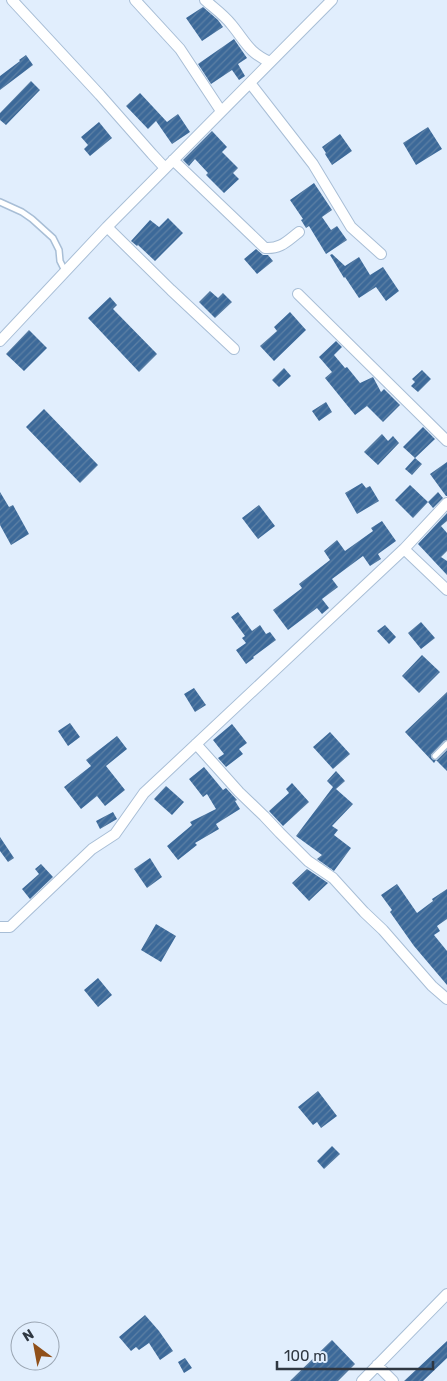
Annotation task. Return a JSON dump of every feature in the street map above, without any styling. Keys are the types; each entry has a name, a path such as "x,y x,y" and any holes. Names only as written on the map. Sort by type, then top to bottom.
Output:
{"street":[{"path":"12,0 152,154 169,164 265,248 274,248 281,245 299,232"},
{"path":"135,0 180,49 221,111"},
{"path":"205,0 230,23 253,52 270,62"},
{"path":"0,341 107,227 332,0"},
{"path":"250,83 313,164 351,227 380,254"},
{"path":"107,227 234,349"},
{"path":"298,294 447,440"},
{"path":"0,927 10,927 92,848 115,834 144,793 404,550 447,503"},
{"path":"404,550 447,590"},
{"path":"196,744 280,834 308,860 333,878 343,888 426,979 447,999"},
{"path":"362,1381 447,1294"},
{"path":"378,1365 393,1381"}],"lane":[{"path":"0,202 22,212 53,238 59,250 60,261 65,271"},
{"path":"435,756 447,744"}],"building":[{"path":"203,7 223,27 202,41 186,18"},
{"path":"234,39 247,58 238,64 245,76 239,80 232,70 211,84 198,64"},
{"path":"26,55 33,65 0,90 0,76"},
{"path":"31,81 40,90 6,125 0,120 0,113"},
{"path":"140,93 167,122 178,114 190,132 172,144 156,121 148,129 126,106"},
{"path":"99,122 112,138 90,156 84,149 88,145 81,137"},
{"path":"428,127 442,149 416,165 403,143"},
{"path":"212,131 227,147 222,152 238,168 233,173 239,179 224,193 206,175 208,173 195,159 189,166 183,160"},
{"path":"340,134 352,151 332,165 322,147"},
{"path":"314,183 332,210 322,217 331,230 337,226 347,240 326,254 309,226 306,228 301,220 303,219 290,200"},
{"path":"168,218 183,233 155,261 131,241 150,220 159,227"},
{"path":"256,249 263,255 268,255 273,261 257,274 244,259"},
{"path":"332,254 345,266 359,257 370,275 383,267 399,291 386,301 376,287 359,298 344,278 330,255"},
{"path":"210,291 218,298 223,293 232,302 215,318 199,302"},
{"path":"110,297 117,305 113,309 157,354 139,372 88,318"},
{"path":"290,312 306,330 274,361 260,346 277,331 274,327"},
{"path":"29,330 47,348 24,371 6,354"},
{"path":"336,341 342,347 334,355 360,383 373,377 381,392 384,389 400,405 383,422 367,406 355,415 325,378 332,372 319,357"},
{"path":"284,368 291,376 279,387 272,380"},
{"path":"422,370 431,379 418,392 411,386 415,382 412,379"},
{"path":"326,402 332,412 319,421 312,411"},
{"path":"44,409 98,465 80,483 26,427"},
{"path":"423,427 435,439 415,458 403,447"},
{"path":"382,434 388,441 393,436 399,443 378,465 364,452"},
{"path":"415,458 422,464 412,475 405,469"},
{"path":"447,462 447,496 446,496 430,474"},
{"path":"362,483 366,488 370,486 379,501 357,514 345,493"},
{"path":"410,485 428,502 413,518 395,500"},
{"path":"0,492 9,507 13,505 29,534 11,545 0,525"},
{"path":"438,492 443,498 433,508 428,502"},
{"path":"259,505 275,526 258,539 242,518"},
{"path":"447,513 447,521 441,526 447,533 447,551 441,557 447,561 447,575 418,544"},
{"path":"382,521 396,541 378,554 381,559 370,566 363,556 332,579 338,587 322,599 329,608 322,614 317,608 288,630 273,610 302,588 299,584 330,560 324,551 337,540 345,551 373,531 371,528"},
{"path":"238,612 252,631 260,625 266,634 270,632 276,640 246,664 236,650 246,643 242,638 245,636 231,617"},
{"path":"421,622 435,638 421,649 408,633"},
{"path":"385,625 396,637 389,644 377,631"},
{"path":"422,655 440,672 419,693 402,676"},
{"path":"194,688 206,705 195,712 184,694"},
{"path":"447,692 447,740 431,755 432,759 437,760 447,750 447,771 436,760 434,763 405,732"},
{"path":"70,723 80,737 68,746 58,731"},
{"path":"232,724 247,743 239,749 243,754 226,767 218,758 224,754 213,740"},
{"path":"330,732 350,754 333,769 313,747"},
{"path":"117,736 127,749 106,766 125,790 105,806 97,796 81,809 64,787 91,766 86,760"},
{"path":"204,767 223,790 226,788 237,800 235,801 240,809 216,824 219,829 195,843 197,845 178,860 167,846 192,825 190,822 216,809 207,794 203,797 189,779"},
{"path":"336,771 345,781 336,789 353,804 332,826 338,830 334,835 351,848 334,871 317,859 322,855 296,836 333,787 327,781"},
{"path":"292,783 309,802 283,826 269,811 289,793 286,789"},
{"path":"166,786 184,802 172,815 154,799"},
{"path":"113,812 117,819 100,829 96,821"},
{"path":"0,837 14,858 8,862 0,851"},
{"path":"150,858 162,877 147,888 134,869"},
{"path":"41,864 53,877 30,899 22,889 39,874 35,869"},
{"path":"307,869 328,883 309,901 292,883"},
{"path":"397,884 417,913 433,901 432,899 447,889 447,919 437,926 440,931 434,935 447,951 447,985 414,946 390,912 392,910 381,895"},
{"path":"156,924 176,936 161,962 141,950"},
{"path":"98,978 112,995 98,1007 84,990"},
{"path":"318,1091 337,1116 321,1128 317,1122 313,1125 298,1107"},
{"path":"332,1146 340,1154 324,1169 317,1161"},
{"path":"145,1315 173,1351 160,1360 149,1343 139,1350 136,1347 131,1351 119,1337"},
{"path":"332,1340 355,1364 338,1381 290,1381"},
{"path":"447,1341 447,1358 423,1381 404,1381"},
{"path":"185,1358 192,1368 184,1373 178,1362"}]}
